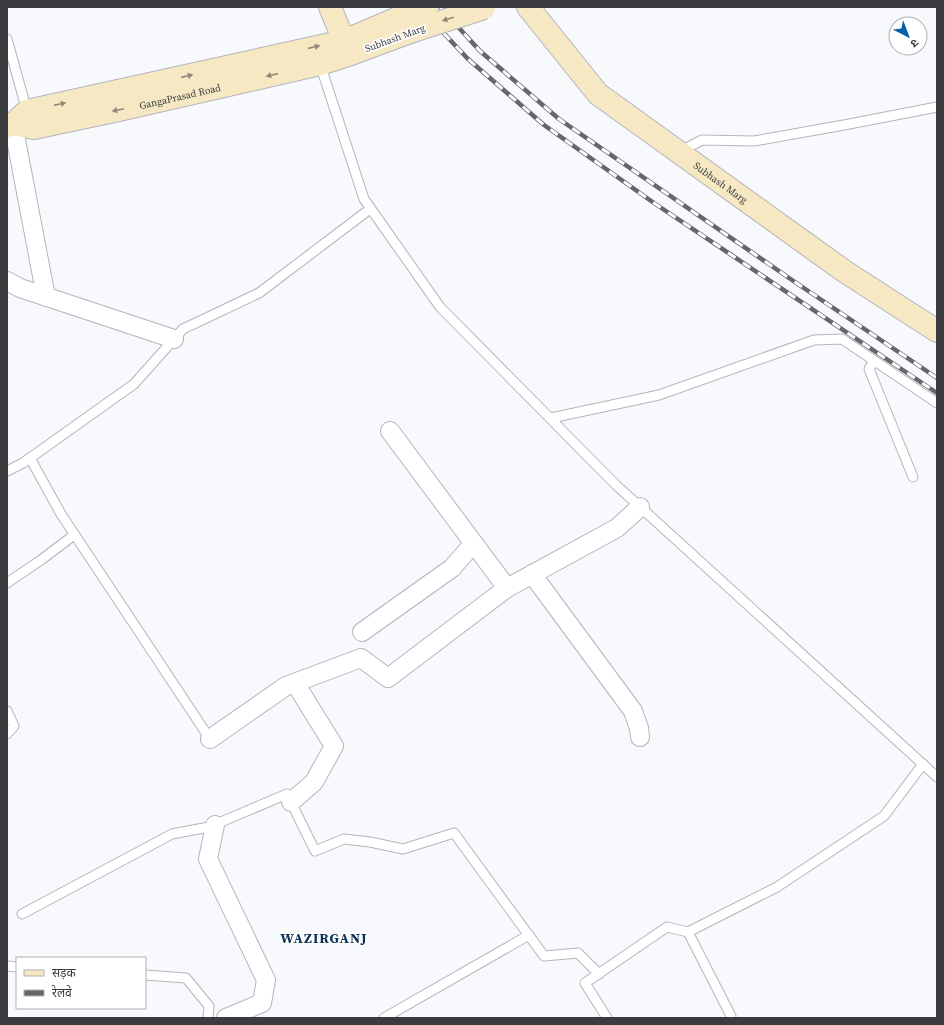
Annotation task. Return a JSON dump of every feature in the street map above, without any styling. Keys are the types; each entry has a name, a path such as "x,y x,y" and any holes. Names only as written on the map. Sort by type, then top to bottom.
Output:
{"street":[{"path":"46,297 16,120 347,47 330,7"},
{"path":"406,24 427,7"},
{"name":"Subhash Marg","path":"347,47 406,24 486,7"},
{"name":"Subhash Marg","path":"528,7 598,94 844,271 937,331"},
{"name":"GangaPrasad Road","path":"16,120 34,128 119,110 320,64 347,47"},
{"path":"7,282 46,297 174,339"},
{"path":"390,431 506,588"},
{"path":"210,739 286,686 361,658 388,678 506,588 617,528 640,506"},
{"path":"362,632 452,568 473,544"},
{"path":"532,574 633,711 639,728 640,737"},
{"path":"291,802 314,782 334,746 295,683"},
{"path":"215,825 208,859 266,980 262,1003 226,1018"}],"lane":[{"path":"7,39 16,120"},
{"path":"320,64 364,200 440,306 616,484 937,776"},
{"path":"679,152 702,140 754,141 937,107"},
{"path":"7,471 23,463 134,384 183,329 259,293 370,209"},
{"path":"551,418 659,395 814,340 842,339 937,403"},
{"path":"874,361 869,369 913,477"},
{"path":"30,458 60,514 210,739"},
{"path":"7,582 41,560 74,535"},
{"path":"7,711 14,726 7,734"},
{"path":"607,1018 585,983 667,927 688,932 777,887 884,816 923,764"},
{"path":"22,914 172,834 215,825 287,794 315,851 344,839 370,842 403,849 454,833 544,956 578,953 599,974"},
{"path":"688,932 731,1016"},
{"path":"384,1018 529,935"},
{"path":"146,975 186,978 209,1006 208,1018"}],"railway":[{"path":"419,7 468,59 544,125 654,203 937,393"},
{"path":"440,7 480,51 559,119 937,378"}],"district":[{"name":"WAZIRGANJ","path":"324,938"}]}
